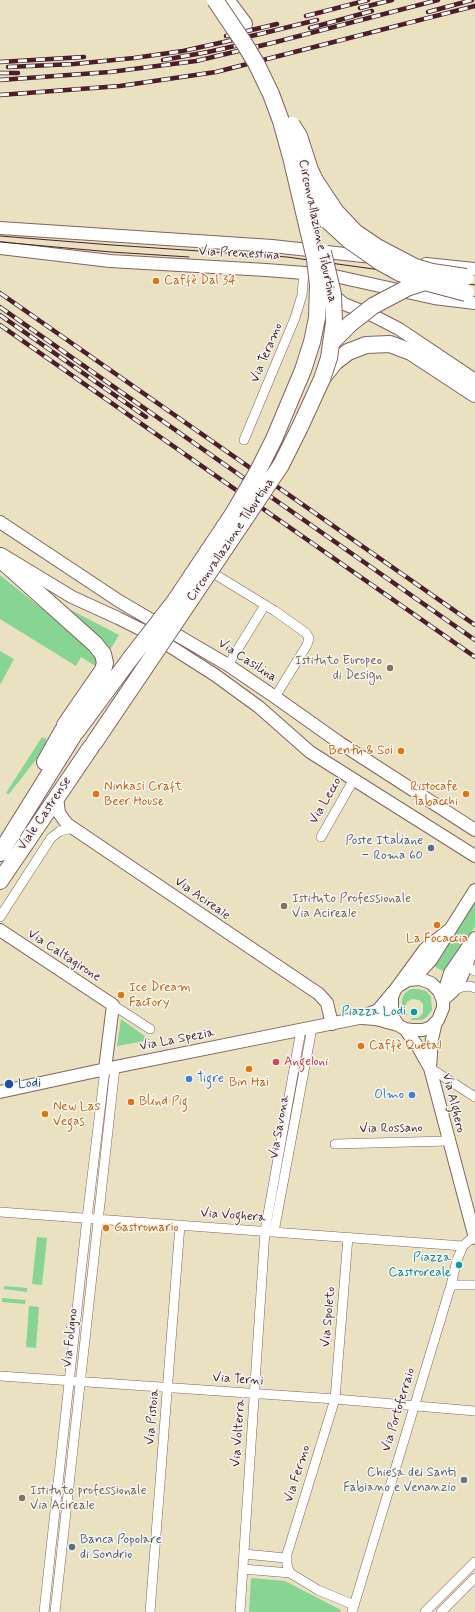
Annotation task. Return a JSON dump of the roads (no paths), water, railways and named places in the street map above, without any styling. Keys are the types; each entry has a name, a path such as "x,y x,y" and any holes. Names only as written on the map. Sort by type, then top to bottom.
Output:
{"highway":[{"name":"Circonvallazione Tiburtina","path":"130,659 175,601 237,508 263,462 295,389 312,342 317,318 318,296 314,252 284,130 267,86 244,43 215,0"},
{"name":"Circonvallazione Tiburtina","path":"144,669 281,465 300,428 322,379 332,341 334,323 333,294 292,125 276,81 261,52 226,0"},
{"path":"292,125 300,136 310,170 316,182 336,212 355,232 377,247 415,266 432,272 472,275"},
{"path":"295,175 307,195 323,216 336,229 368,254 394,270 421,282 475,294"},
{"path":"295,389 335,338 355,319 373,306 393,295 424,282 472,275"},
{"path":"322,379 335,362 348,352 366,345 386,344 400,347 411,352 475,394"},
{"path":"0,559 96,644 103,654 103,670 69,731"},
{"name":"Viale Castrense","path":"0,853 36,794 69,731 130,659"},
{"name":"Viale Castrense","path":"0,881 144,669"}],"main road":[{"name":"Via Prenestina","path":"0,228 272,246 472,275"},
{"name":"Via Prenestina","path":"0,248 110,261 304,273 347,278 434,298 475,303"},
{"path":"304,273 317,280 342,303 374,316 399,329 475,380"},
{"name":"Via Casilina","path":"0,522 119,601 228,665 276,696 340,743 475,830"},
{"path":"0,553 72,597 154,636 215,675 259,707 306,749 475,856"},
{"name":"Via Acireale","path":"57,797 58,811 65,822 319,994 327,1003 332,1024"},
{"path":"475,890 449,930 430,952 421,971 400,986 391,1003 391,1012 394,1020 401,1027 423,1030 431,1027 436,1022 447,998 445,987 465,969 475,938"},
{"name":"Via Caltagirone","path":"0,930 113,1005"},
{"path":"400,986 416,979 428,982 447,998"},
{"name":"Via La Spezia","path":"0,1092 110,1068 359,1018 378,1010 400,986"},
{"path":"110,1068 113,1005"},
{"name":"Via La Spezia","path":"359,1018 376,1019 401,1027"},
{"name":"Via Alghero","path":"430,1068 432,1039 436,1022"},
{"name":"Via Alghero","path":"401,1027 418,1048 430,1068 448,1141 475,1237"}],"street":[{"name":"Via Teramo","path":"244,440 295,318 302,295 304,273"},
{"path":"178,613 232,530"},
{"path":"207,569 305,631 308,638 307,645 276,696"},
{"path":"228,665 265,605"},
{"name":"Via Lecco","path":"321,836 354,779"},
{"name":"Viale Castrense","path":"0,917 51,838 60,831 73,828"},
{"path":"447,998 465,986 475,988"},
{"path":"113,1005 150,1029"},
{"name":"Via Savona","path":"269,1231 306,1029"},
{"name":"Via Foligno","path":"44,1612 68,1380 87,1218 110,1068"},
{"name":"Via Foligno","path":"55,1612 98,1219 110,1068"},
{"path":"430,1068 475,1097"},
{"name":"Via Rossano","path":"334,1144 448,1141"},
{"name":"Via Voghera","path":"0,1212 463,1246"},
{"name":"Via Pistoia","path":"150,1612 169,1388 180,1225"},
{"name":"Via Volterra","path":"240,1612 255,1394 269,1231"},
{"name":"Via Spoleto","path":"335,1399 348,1237"},
{"path":"475,1237 463,1246 457,1260 451,1285 475,1285"},
{"name":"Via Portoferraio","path":"353,1609 451,1285"},
{"name":"Via Terni","path":"0,1376 335,1399 475,1411"},
{"name":"Via Fermo","path":"286,1558 335,1399"},
{"path":"244,1554 286,1558 286,1565 290,1573"},
{"path":"425,1612 475,1562"},
{"path":"243,1569 290,1573 353,1609"},
{"path":"441,1612 475,1578"}],"tram line":[{"path":"0,236 287,257 475,285"},
{"path":"0,242 189,257"}],"railway":[{"path":"306,16 368,0"},
{"path":"360,8 392,0"},
{"path":"0,80 110,72 196,61 438,0"},
{"path":"428,12 472,0"},
{"path":"0,95 120,86 216,72 475,6"},
{"path":"310,28 372,11"},
{"path":"8,67 74,64 183,51 317,20"},
{"path":"226,36 277,24"},
{"path":"163,60 248,43"},
{"path":"0,62 84,57"},
{"path":"0,73 18,73"},
{"path":"0,293 475,625"},
{"path":"0,307 475,640"},
{"path":"0,315 146,417"},
{"path":"0,325 475,657"}],"place":[{"name":"Caffè Dal 34","path":"156,281"},
{"name":"Istituto Europeo di Design","path":"390,668"},
{"name":"Bentu & Soi","path":"401,751"},
{"name":"Ninkasi Craft Beer House","path":"96,794"},
{"name":"Ristocafe Tabacchi","path":"466,794"},
{"name":"Poste Italiane – Roma 60","path":"431,848"},
{"name":"Istituto Professionale Via Acireale","path":"284,906"},
{"name":"La Focaccia","path":"437,925"},
{"name":"Ice Dream Factory","path":"121,995"},
{"name":"Piazza Lodi","path":"414,1012"},
{"name":"Caffè Quetal","path":"361,1046"},
{"name":"Angeloni","path":"276,1062"},
{"name":"Bin Hai","path":"249,1069"},
{"name":"Tigre","path":"189,1079"},
{"name":"Lodi","path":"9,1084"},
{"name":"Olmo","path":"412,1095"},
{"name":"Blind Pig","path":"131,1102"},
{"name":"New Las Vegas","path":"45,1114"},
{"name":"Gastromario","path":"106,1228"},
{"name":"Piazza Castroreale","path":"459,1265"},
{"name":"Chiesa dei Santi Fabiano e Venanzio","path":"464,1480"},
{"name":"Istituto professionale Via Acireale","path":"22,1498"},
{"name":"Banca Popolare di Sondrio","path":"72,1547"}]}
